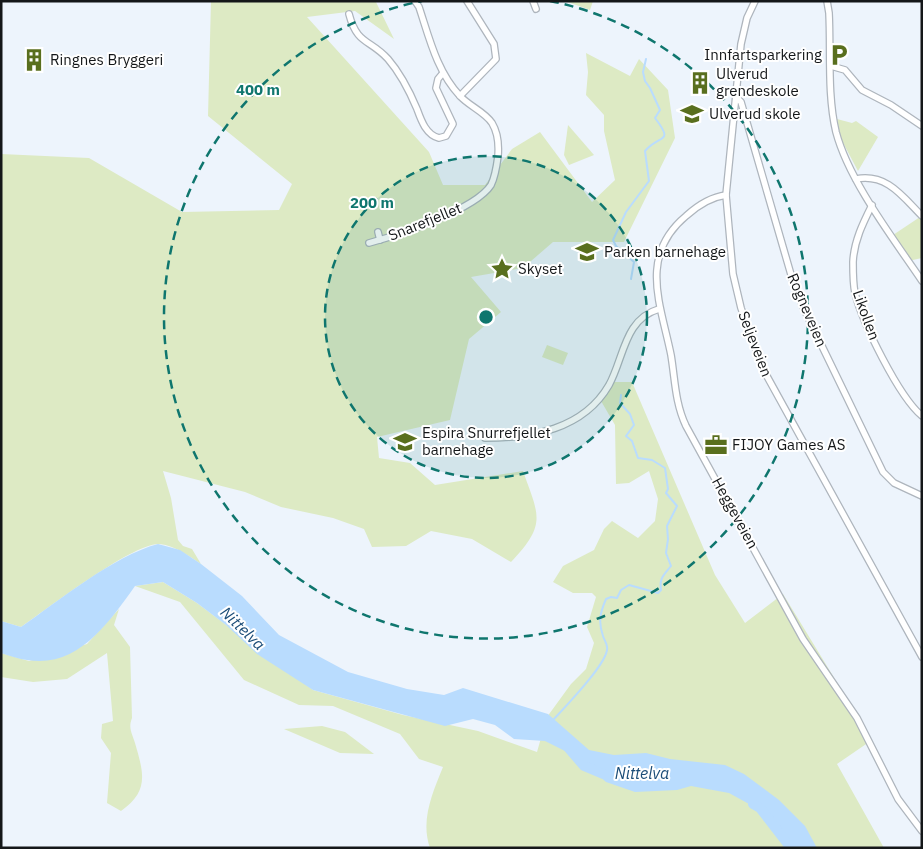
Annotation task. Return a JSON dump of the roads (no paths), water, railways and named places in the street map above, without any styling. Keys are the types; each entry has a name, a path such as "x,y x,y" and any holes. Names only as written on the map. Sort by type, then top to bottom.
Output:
{"street":[{"name":"Snarefjellet","path":"369,244 458,210 477,199 491,185 497,165 498,146 496,132 491,121 460,96 443,73 419,7 415,1"},
{"path":"460,96 496,58 494,44 467,1"},
{"path":"533,1 536,9"},
{"name":"Seljeveien","path":"755,1 746,18 742,36 726,195 735,283 746,324 759,359 921,654"},
{"path":"826,1 829,13 836,132 843,153 872,205 922,281"},
{"path":"349,14 357,36 386,58 404,80 426,128 430,133 439,138 446,136 453,124 436,88 438,79 443,73"},
{"path":"831,66 845,70 862,90 891,105 922,126"},
{"name":"Rogneveien","path":"736,97 742,102 794,285 804,309 883,472 894,483 922,496"},
{"path":"856,179 870,178 885,182 898,191 922,216"},
{"name":"Heggeveien","path":"726,195 711,199 688,214 676,226 666,240 656,268 659,309 666,328 677,400 686,426 803,640 862,725 898,798 922,831"},
{"name":"Likollen","path":"872,205 857,236 853,261 855,292 886,365 900,390 922,416"},
{"name":"Snarefjellet","path":"378,232 380,240"},
{"path":"485,438 534,435 561,427 578,416 598,399 609,385 636,322 644,315 659,309"}],"water":[{"path":"158,544 180,550 201,564 242,596 279,635 348,672 407,689 444,695 463,688 548,714 589,750 614,755 646,753 670,759 725,765 744,774 779,800 805,826 817,848 793,848 767,814 729,793 691,786 677,790 635,792 606,782 579,758 545,741 514,739 495,725 473,719 445,726 313,690 257,654 226,625 197,603 163,582 135,586 115,614 91,640 77,650 62,657 45,661 27,660 1,653 1,621 21,627 105,568 123,558"}],"waterway":[{"path":"631,279 634,262 616,246 613,240 626,212 649,181 645,151 663,138 664,135 661,126 655,118 660,110 645,81 643,72 646,59"},
{"path":"554,719 586,684 606,654 607,646 601,631 600,622 606,599 611,597 617,598 621,590 629,585 658,593 661,590 663,577 671,566 666,553 667,526 677,506 666,493 668,489 665,468 652,460 638,458 632,441 626,436 634,425 630,414 620,403 621,395"},
{"name":"Nittelva","path":"566,745 584,766 603,774"},
{"name":"Nittelva","path":"753,804 760,808 791,848"}],"place":[{"name":"Innfartsparkering","path":"839,55"},
{"name":"Ringnes Bryggeri","path":"34,60"},
{"name":"Ulverud grendeskole","path":"700,83"},
{"name":"Ulverud skole","path":"692,114"},
{"name":"Parken barnehage","path":"587,252"},
{"name":"Skyset","path":"502,269"},
{"name":"Espira Snurrefjellet barnehage","path":"405,442"},
{"name":"FIJOY Games AS","path":"716,445"}]}
